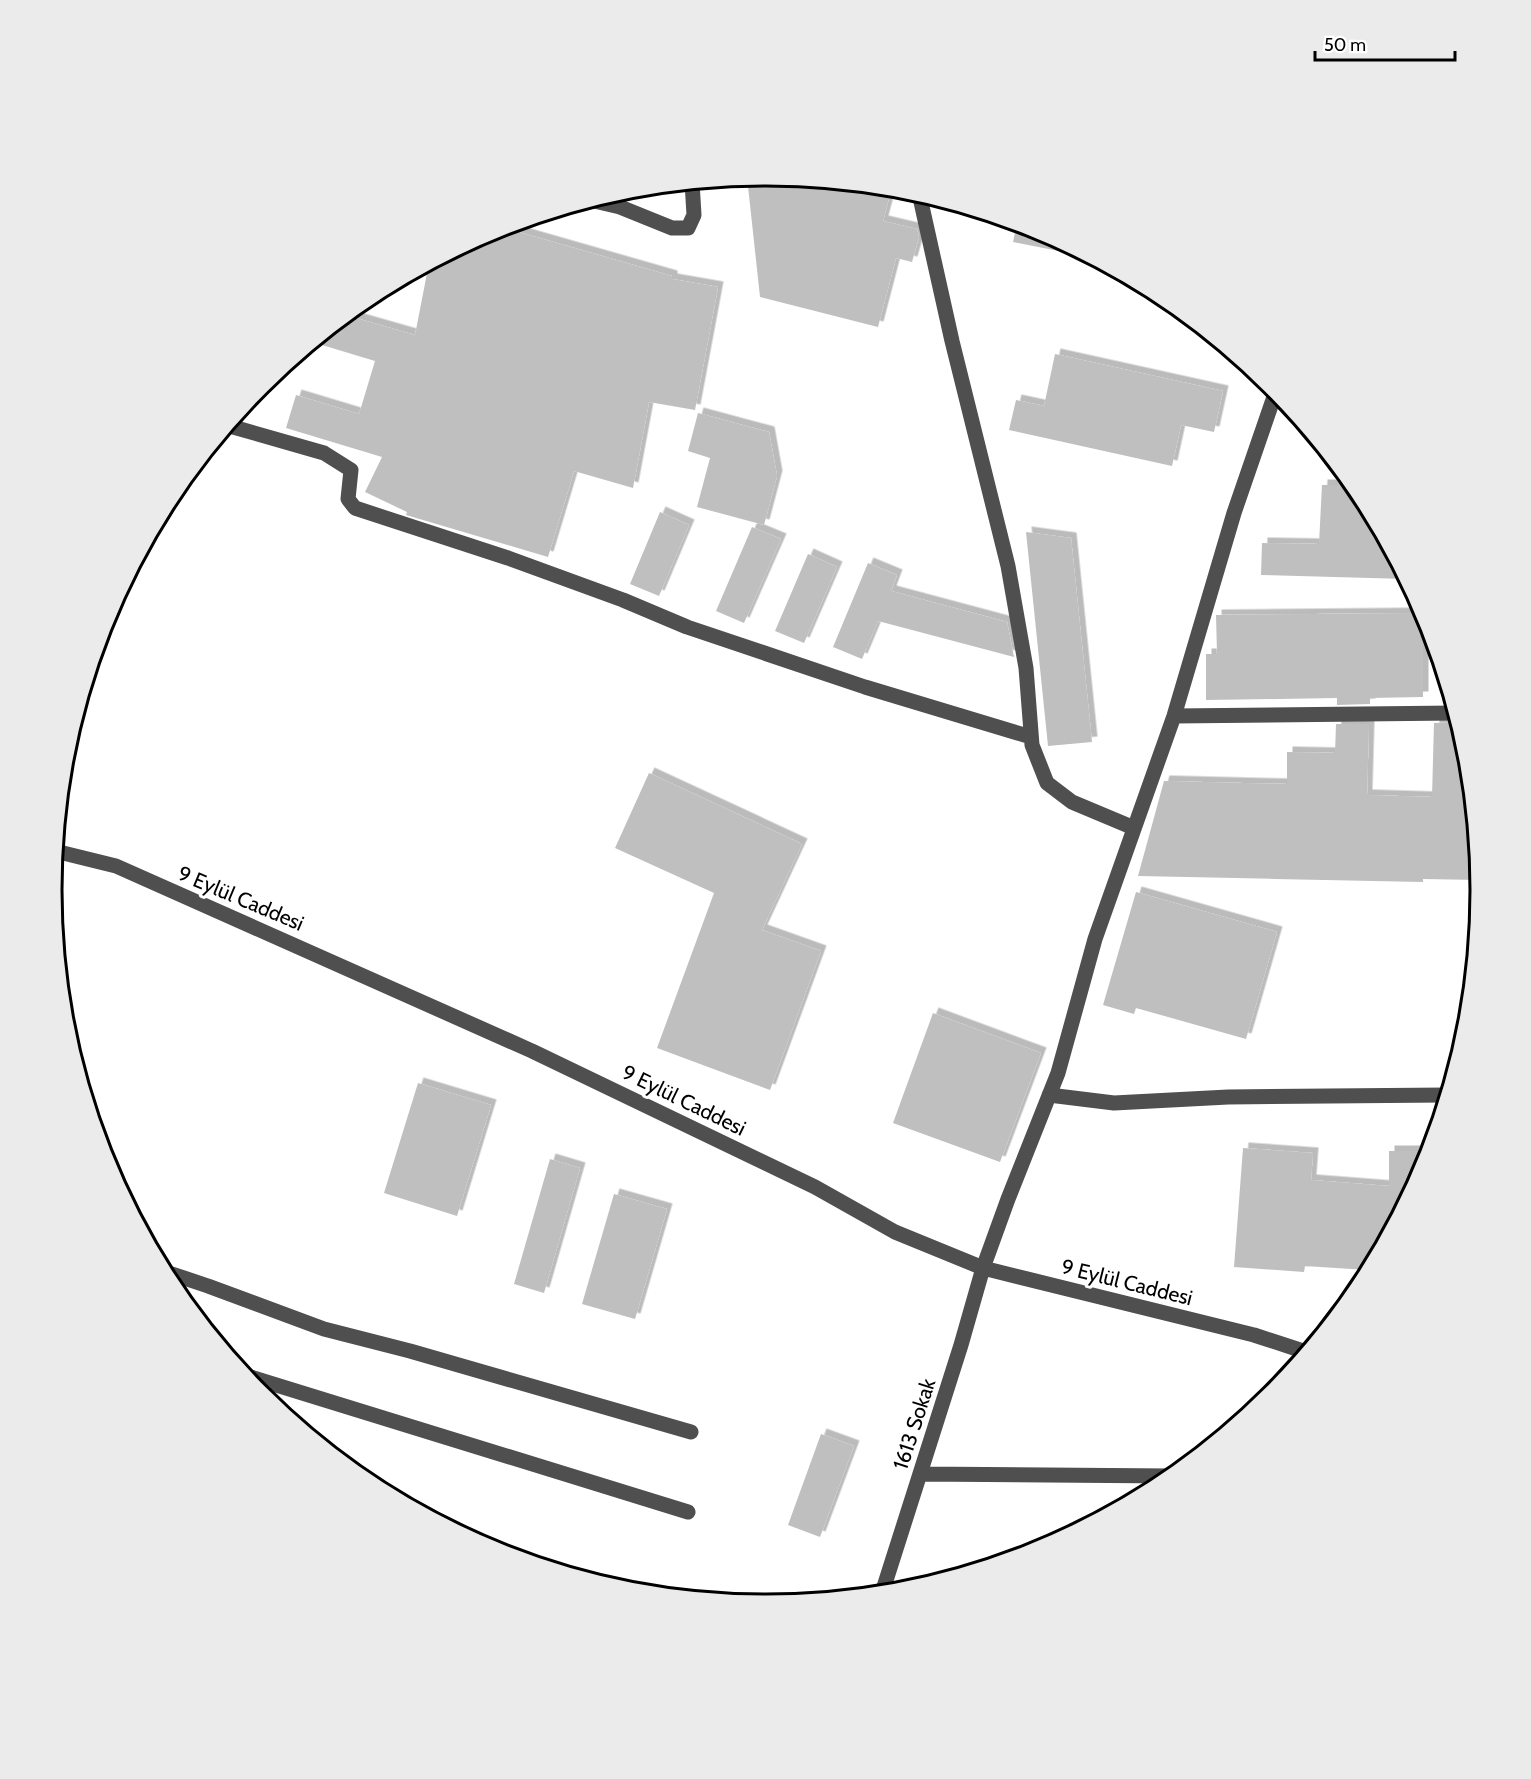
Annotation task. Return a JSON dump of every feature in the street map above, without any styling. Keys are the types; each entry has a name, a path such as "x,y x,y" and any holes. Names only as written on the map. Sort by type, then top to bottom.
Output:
{"street":[{"path":"606,204 672,228 688,228 694,215 692,190"},
{"path":"921,203 952,341 1008,566 1026,668 1032,745 1047,783 1072,802 1134,828"},
{"name":"1613 Sokak","path":"885,1583 983,1268 1058,1072 1095,939 1174,716 1234,513 1272,402"},
{"path":"234,428 324,453 351,470 348,499 355,508 508,558 623,600 687,627 865,687 1031,737"},
{"path":"1174,716 1447,713"},
{"name":"9 Eylül Caddesi","path":"63,853 116,866 318,954 532,1051 729,1145 815,1187 895,1232 983,1268 1254,1335 1299,1350"},
{"path":"1049,1095 1113,1103 1227,1097 1439,1095"},
{"path":"177,1276 324,1329 410,1351 691,1432"},
{"path":"262,1380 688,1512"},
{"path":"920,1474 1156,1476"}],"building":[{"path":"748,186 812,187 889,197 883,221 917,229 919,237 912,262 896,258 878,327 760,297"},
{"path":"516,231 672,276 672,279 718,287 695,410 649,402 633,488 574,471 548,557 406,515 407,512 365,492 382,457 286,428 296,395 359,414 375,361 320,344 355,318 415,335 427,273 454,258"},
{"path":"1015,232 1064,252 1013,242"},
{"path":"1055,354 1223,391 1214,432 1181,425 1172,466 1009,430 1016,400 1044,406"},
{"path":"698,413 769,432 777,476 764,525 697,507 710,458 688,451"},
{"path":"1338,480 1351,498 1397,579 1261,575 1262,543 1319,544 1322,485 1338,485"},
{"path":"660,512 689,525 659,596 630,584"},
{"path":"752,527 781,539 744,623 716,611"},
{"path":"1026,532 1071,538 1092,742 1048,746"},
{"path":"808,554 837,567 804,643 775,631"},
{"path":"868,563 897,575 891,591 1007,622 1014,657 878,621 862,659 833,647"},
{"path":"1413,613 1426,646 1423,646 1423,697 1370,698 1370,704 1337,705 1337,698 1206,700 1206,654 1217,654 1216,615"},
{"path":"1449,722 1463,798 1470,880 1423,879 1423,882 1138,876 1164,781 1287,784 1287,752 1335,753 1336,724 1369,724 1367,795 1432,797 1434,723"},
{"path":"649,773 802,844 762,930 821,951 770,1090 657,1048 714,893 615,848"},
{"path":"1136,892 1277,932 1246,1039 1136,1008 1134,1014 1103,1005"},
{"path":"933,1013 1041,1053 1000,1162 893,1123"},
{"path":"418,1083 491,1105 457,1216 384,1193"},
{"path":"1243,1148 1313,1153 1311,1180 1389,1186 1389,1151 1419,1151 1397,1201 1358,1269 1305,1266 1304,1272 1234,1267"},
{"path":"550,1159 580,1168 544,1293 514,1284"},
{"path":"614,1194 667,1209 635,1319 582,1304"},
{"path":"821,1434 854,1446 820,1537 788,1525"}]}
